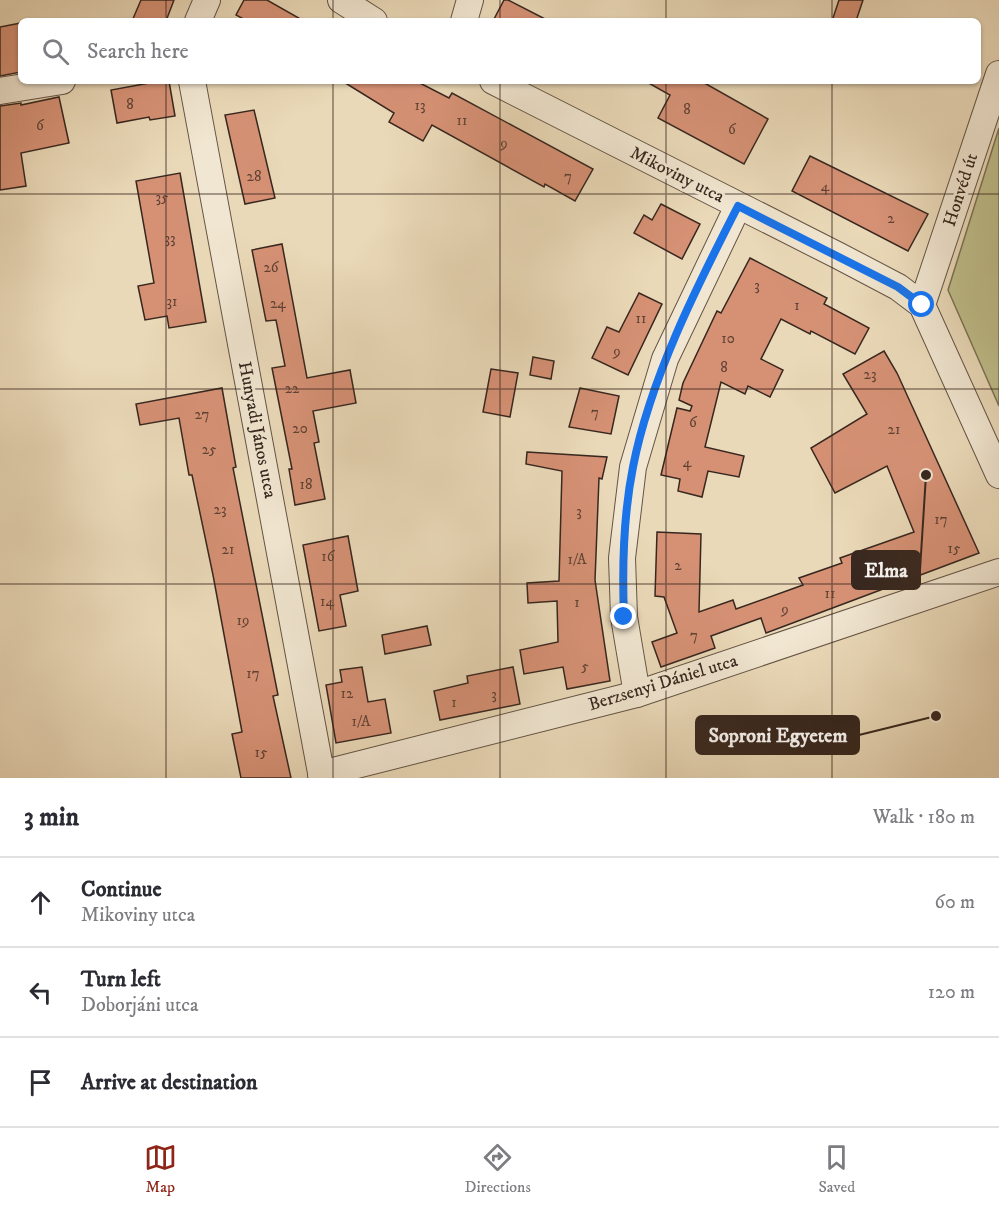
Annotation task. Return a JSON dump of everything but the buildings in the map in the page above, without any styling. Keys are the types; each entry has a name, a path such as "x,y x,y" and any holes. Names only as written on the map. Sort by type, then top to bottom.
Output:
{"street":[{"path":"199,18 207,0"},
{"path":"341,0 369,18"},
{"path":"465,18 470,0"},
{"name":"Honvéd út","path":"922,305 999,74"},
{"path":"0,92 45,84"},
{"name":"Hunyadi János utca","path":"193,84 322,776"},
{"name":"Mikoviny utca","path":"499,84 898,287 922,305"},
{"path":"637,694 624,617 622,558 633,467 664,359 738,206"},
{"path":"922,305 999,475"},
{"name":"Berzsenyi Dániel utca","path":"322,776 637,694 999,572"}],"shaded area":[{"path":"999,128 999,406 948,290"}],"place":[{"name":"Elma","path":"926,475"},
{"name":"Soproni Egyetem","path":"936,716"}],"route":[{"path":"624,617 622,558 633,467 664,359 738,206 898,287 922,305"}]}
